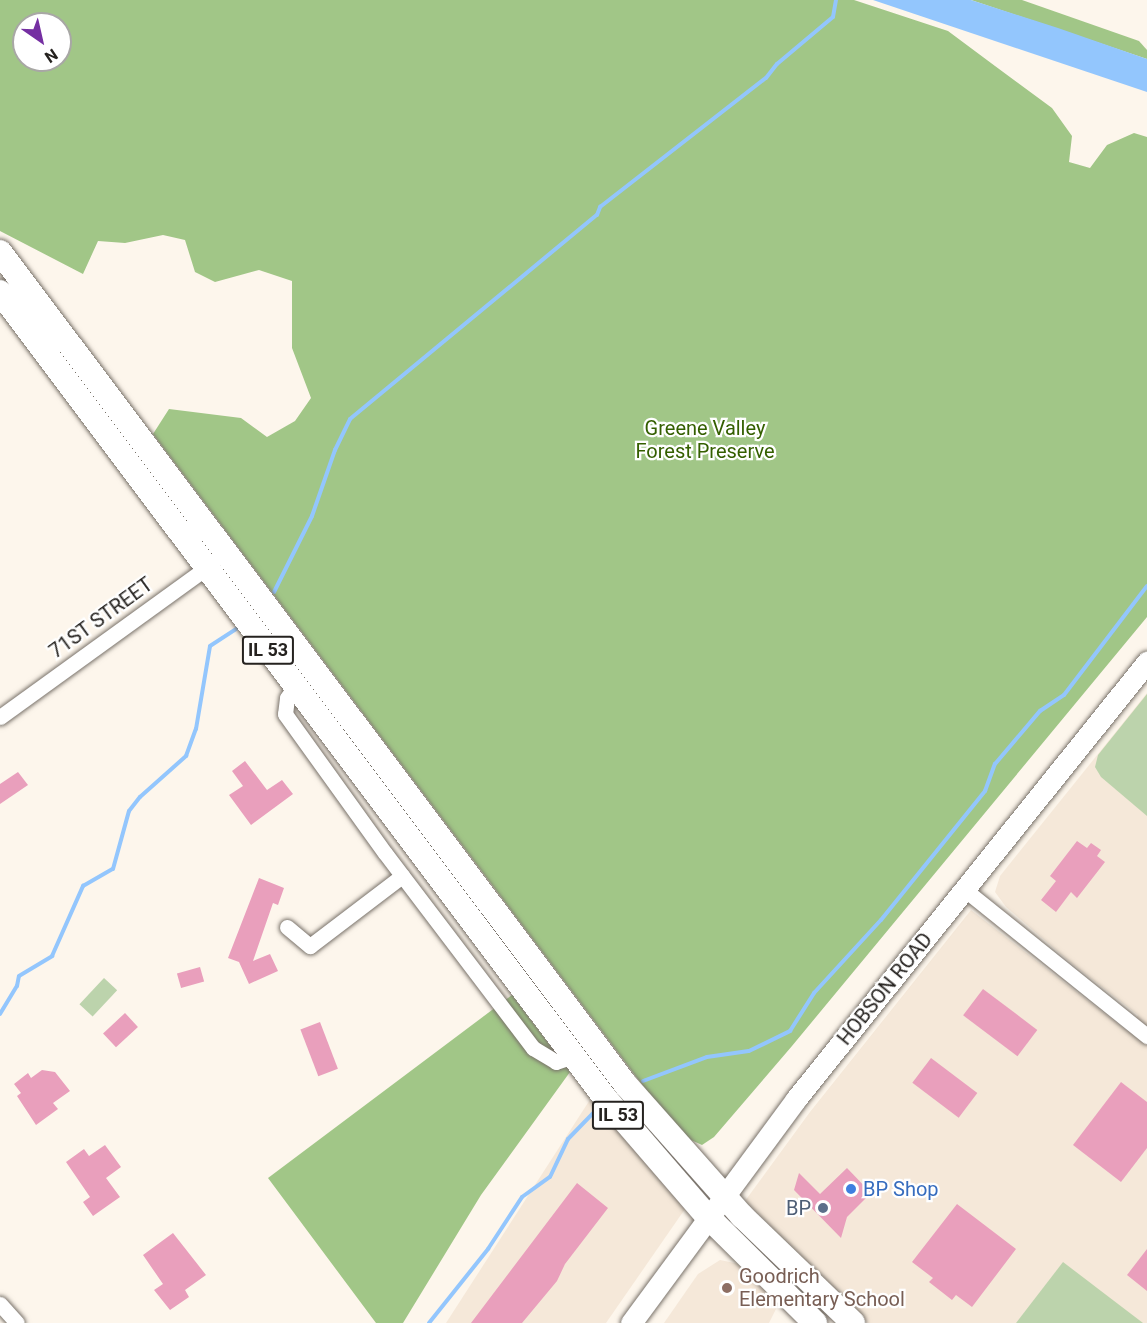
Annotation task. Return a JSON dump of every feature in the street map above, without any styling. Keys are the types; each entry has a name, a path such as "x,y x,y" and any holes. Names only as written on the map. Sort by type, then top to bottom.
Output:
{"main road":[{"name":"IL 53","path":"0,252 566,1008 670,1138 853,1323"},
{"name":"IL 53","path":"0,292 573,1056 707,1216 815,1323"},
{"name":"HOBSON ROAD","path":"631,1323 723,1194 1147,662"}],"street":[{"name":"71ST STREET","path":"0,717 226,554"},
{"path":"295,686 287,698 285,714 402,876 533,1048 556,1062 573,1056"},
{"path":"287,927 310,946 402,876"},
{"path":"964,889 1147,1036"},
{"path":"0,1304 17,1323"}],"shaded area":[{"path":"1147,693 1147,1323 868,1323 745,1201 810,1112 971,910 1127,1031 1138,1015 1070,962 1006,907 995,892 1000,876"},
{"path":"593,1095 685,1209 606,1323 446,1323"},
{"name":"Goodrich Elementary School","path":"720,1260 739,1264 779,1303 769,1323 664,1323 698,1274"}],"green space":[{"name":"Greene Valley Forest Preserve","path":"0,0 854,0 948,31 1052,108 1072,136 1069,162 1090,168 1107,145 1134,133 1147,137 1147,617 792,1046 714,1137 702,1145 680,1135 153,434 169,409 241,418 267,437 295,421 311,398 292,348 292,281 259,270 215,282 195,272 185,240 163,235 125,243 98,241 83,274 0,231"},
{"path":"971,0 1022,0 1139,41 1147,50 1147,59"},
{"path":"1147,694 1147,816 1101,777 1095,767 1098,755"},
{"path":"104,978 117,990 93,1017 79,1004"},
{"path":"512,995 570,1072 481,1195 403,1323 376,1323 268,1178"},
{"path":"1063,1262 1143,1323 1016,1323"}],"water":[{"path":"873,0 971,0 1058,28 1147,59 1147,92"}],"building":[{"path":"245,761 267,790 282,780 293,794 251,825 229,795 243,786 232,771"},
{"path":"18,772 28,785 0,804 0,784"},
{"path":"1077,841 1087,848 1091,843 1101,850 1097,856 1105,862 1077,898 1071,892 1056,912 1041,900 1056,881 1050,876"},
{"path":"259,878 284,888 278,905 273,903 253,961 270,954 278,971 249,984 239,962 228,958"},
{"path":"200,967 204,981 181,988 177,974"},
{"path":"983,989 1037,1030 1017,1056 963,1015"},
{"path":"125,1013 138,1027 116,1047 103,1033"},
{"path":"320,1022 338,1069 318,1076 300,1030"},
{"path":"931,1058 977,1093 959,1118 912,1083"},
{"path":"42,1070 55,1072 70,1091 53,1103 58,1109 36,1125 17,1096 21,1093 14,1084 28,1073 31,1078"},
{"path":"1121,1082 1147,1102 1147,1148 1121,1182 1073,1145"},
{"path":"105,1145 121,1167 106,1178 120,1197 93,1216 83,1202 90,1197 66,1162 84,1149 89,1156"},
{"path":"847,1168 871,1193 847,1217 841,1238 794,1190 799,1173 820,1194"},
{"path":"577,1183 608,1208 565,1264 557,1281 522,1323 471,1323"},
{"path":"957,1204 1016,1249 972,1307 956,1295 952,1300 929,1282 933,1278 912,1262"},
{"path":"173,1233 206,1275 185,1290 189,1297 170,1310 154,1290 163,1284 143,1255"},
{"path":"1147,1249 1147,1291 1127,1275"}],"waterway":[{"path":"274,592 312,516 335,450 350,419 597,215 600,207 766,78 777,64 833,17 836,0"},
{"path":"643,1081 707,1057 749,1051 790,1031 814,993 881,920 985,791 995,764 1040,711 1064,695 1147,586"},
{"path":"0,1014 17,986 19,976 52,956 83,886 113,869 129,811 140,797 186,756 196,729 210,646 239,627"},
{"path":"429,1323 488,1249 522,1197 550,1177 568,1139 598,1108"}],"place":[{"name":"BP Shop","path":"851,1189"},
{"name":"BP","path":"823,1208"},
{"name":"Goodrich Elementary School","path":"727,1288"}]}
